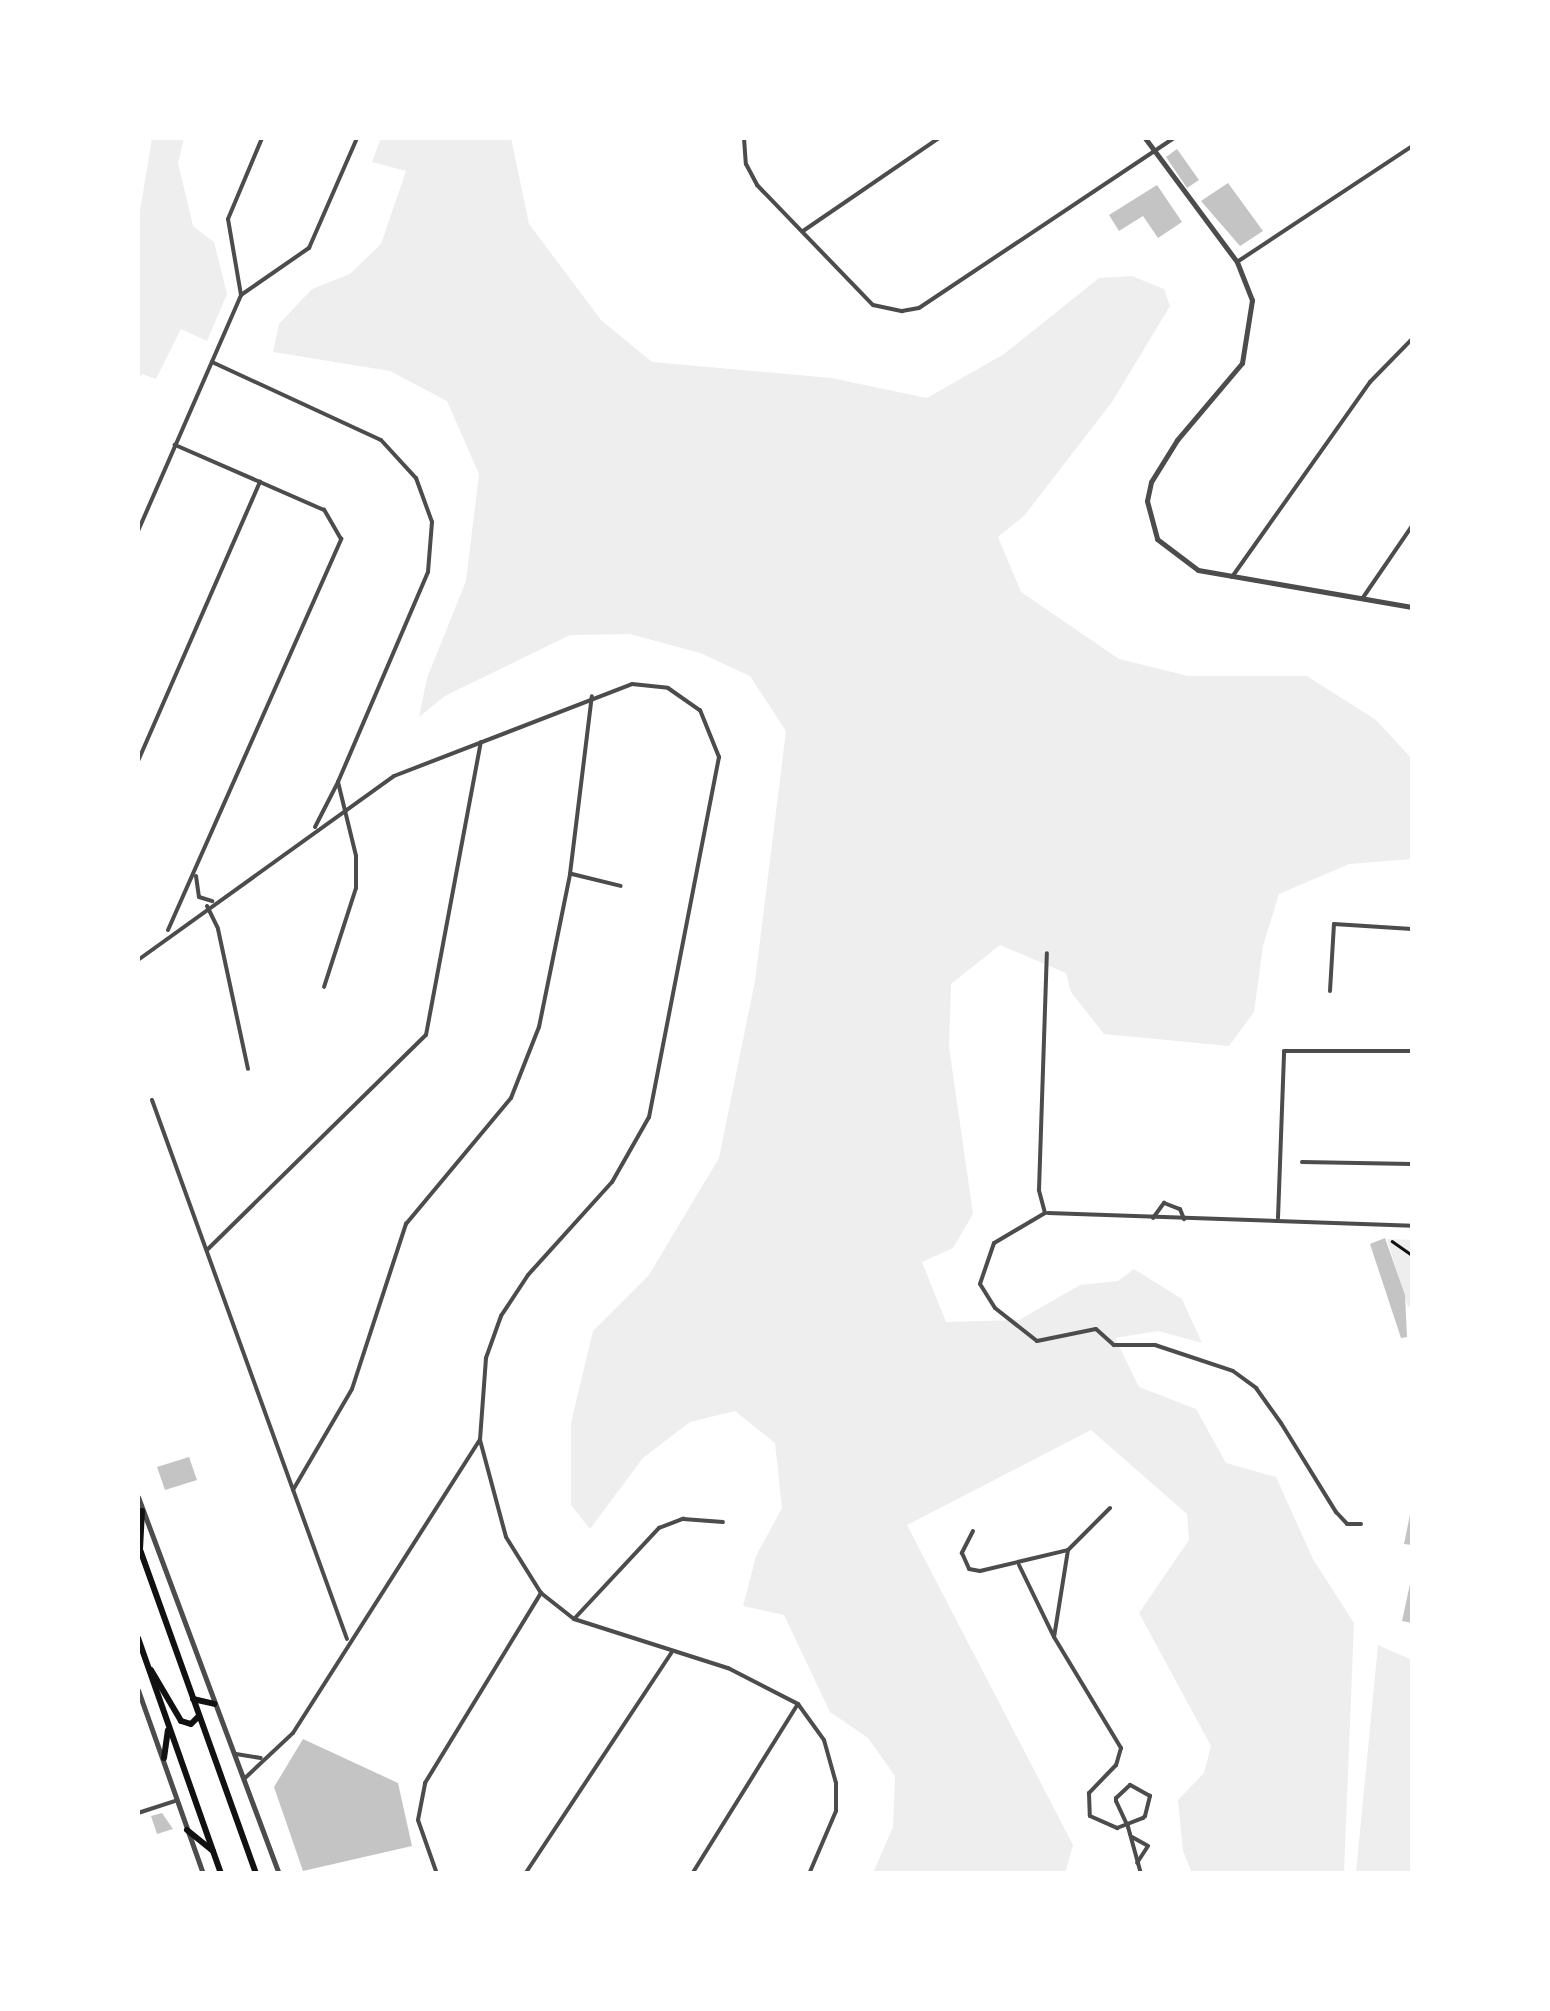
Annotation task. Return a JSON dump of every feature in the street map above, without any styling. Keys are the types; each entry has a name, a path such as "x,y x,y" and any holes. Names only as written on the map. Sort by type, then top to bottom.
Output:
{"main road":[{"path":"142,1510 139,1547 256,1874"},
{"path":"138,1638 221,1874"},
{"path":"148,1666 181,1721 191,1724 199,1716"},
{"path":"193,1699 214,1704"},
{"path":"164,1758 168,1728"},
{"path":"187,1830 214,1852"}],"street":[{"path":"241,296 228,219 262,138"},
{"path":"138,531 241,296 310,248 357,138"},
{"path":"802,231 939,138"},
{"path":"1145,138 1237,262 1252,300 1247,351 1160,463 1147,501 1152,530 1176,560 1232,577 1412,607"},
{"path":"744,140 751,176 873,305 908,310 1174,138"},
{"path":"1237,262 1412,146"},
{"path":"1232,577 1370,382 1412,339"},
{"path":"212,362 381,440 416,478 432,522 428,572 315,828"},
{"path":"166,934 338,556 335,524 324,510 175,445"},
{"path":"138,760 260,482"},
{"path":"1362,599 1412,526"},
{"path":"138,960 166,934 394,776 592,696 649,683 668,688 700,710 718,757 649,1117 612,1182 528,1276 501,1316 486,1358 480,1440 506,1536 541,1593 574,1619 756,1680 798,1704 824,1740 836,1782 836,1811 809,1874"},
{"path":"293,1490 352,1389 406,1224 511,1098 539,1027 570,874 592,696"},
{"path":"208,1249 426,1035 481,742"},
{"path":"324,987 356,888 338,782"},
{"path":"196,874 199,897 216,900"},
{"path":"570,874 621,886"},
{"path":"207,906 218,929 248,1070"},
{"path":"1330,991 1334,924 1412,929"},
{"path":"1046,1213 1039,1190 1047,953"},
{"path":"1278,1220 1284,1051 1412,1051"},
{"path":"152,1100 347,1639"},
{"path":"1302,1162 1412,1164"},
{"path":"1153,1218 1164,1203 1180,1209 1184,1219"},
{"path":"1360,1524 1348,1524 1336,1512 1273,1411 1234,1372 1155,1345 1114,1344 1096,1328 1036,1341 995,1308 980,1284 994,1243 1046,1213 1412,1226"},
{"path":"243,1780 261,1758 293,1733 347,1639 480,1440"},
{"path":"138,1496 279,1874"},
{"path":"974,1531 962,1553 969,1569 980,1572 1068,1550 1110,1508"},
{"path":"574,1619 659,1528 684,1519 723,1522"},
{"path":"1054,1637 1068,1550"},
{"path":"1020,1565 1054,1637 1121,1748 1116,1765 1089,1794 1090,1816 1116,1828 1143,1818 1151,1800 1130,1785 1116,1801 1130,1836 1140,1874"},
{"path":"437,1874 418,1820 425,1783 541,1593"},
{"path":"525,1874 672,1653"},
{"path":"138,1690 204,1874"},
{"path":"692,1874 798,1704"},
{"path":"232,1753 261,1758"},
{"path":"138,1814 177,1801"},
{"path":"1130,1836 1148,1846 1138,1863"}],"path":[{"path":"1392,1241 1412,1255"}],"shaded area":[{"path":"152,138 184,138 178,163 193,226 214,242 227,294 207,341 181,329 156,379 142,374 138,379 138,223"},
{"path":"381,138 511,138 529,224 601,320 652,362 831,378 927,398 1004,354 1099,278 1132,276 1164,289 1170,306 1112,402 1024,516 998,537 1021,592 1119,659 1188,676 1307,676 1376,720 1412,759 1412,859 1349,864 1279,894 1263,946 1254,1012 1229,1046 1104,1034 1071,992 1066,973 1000,945 951,984 949,1047 973,1214 953,1248 922,1262 946,1322 1019,1320 1080,1285 1118,1281 1134,1269 1182,1299 1202,1343 1158,1331 1115,1338 1139,1387 1196,1409 1226,1463 1276,1477 1313,1559 1354,1623 1344,1873 1192,1873 1183,1851 1178,1800 1204,1773 1211,1746 1139,1613 1189,1540 1187,1514 1091,1430 907,1525 1073,1845 1065,1873 873,1873 893,1827 895,1776 868,1738 830,1712 784,1615 743,1606 756,1556 782,1508 775,1443 735,1411 690,1422 643,1458 590,1529 571,1505 571,1423 593,1331 649,1275 719,1158 755,981 786,731 750,676 700,653 630,634 570,635 445,696 419,717 427,678 466,581 479,474 447,401 390,371 273,352 279,324 312,289 350,274 381,244 406,171 372,162"},
{"path":"1387,1239 1412,1240 1412,1305 1408,1307"},
{"path":"1378,1645 1412,1660 1412,1873 1356,1873"}],"building":[{"path":"1177,149 1199,180 1187,188 1166,157"},
{"path":"1228,183 1263,231 1240,246 1201,201"},
{"path":"1157,185 1182,222 1158,238 1143,216 1119,231 1109,215"},
{"path":"1385,1238 1405,1295 1407,1337 1401,1338 1370,1244"},
{"path":"189,1457 197,1480 165,1490 157,1467"},
{"path":"1412,1505 1412,1545 1404,1544"},
{"path":"1412,1575 1412,1623 1402,1621"},
{"path":"303,1739 398,1783 412,1846 303,1871 274,1787"},
{"path":"162,1813 173,1829 157,1834 151,1816"}]}
